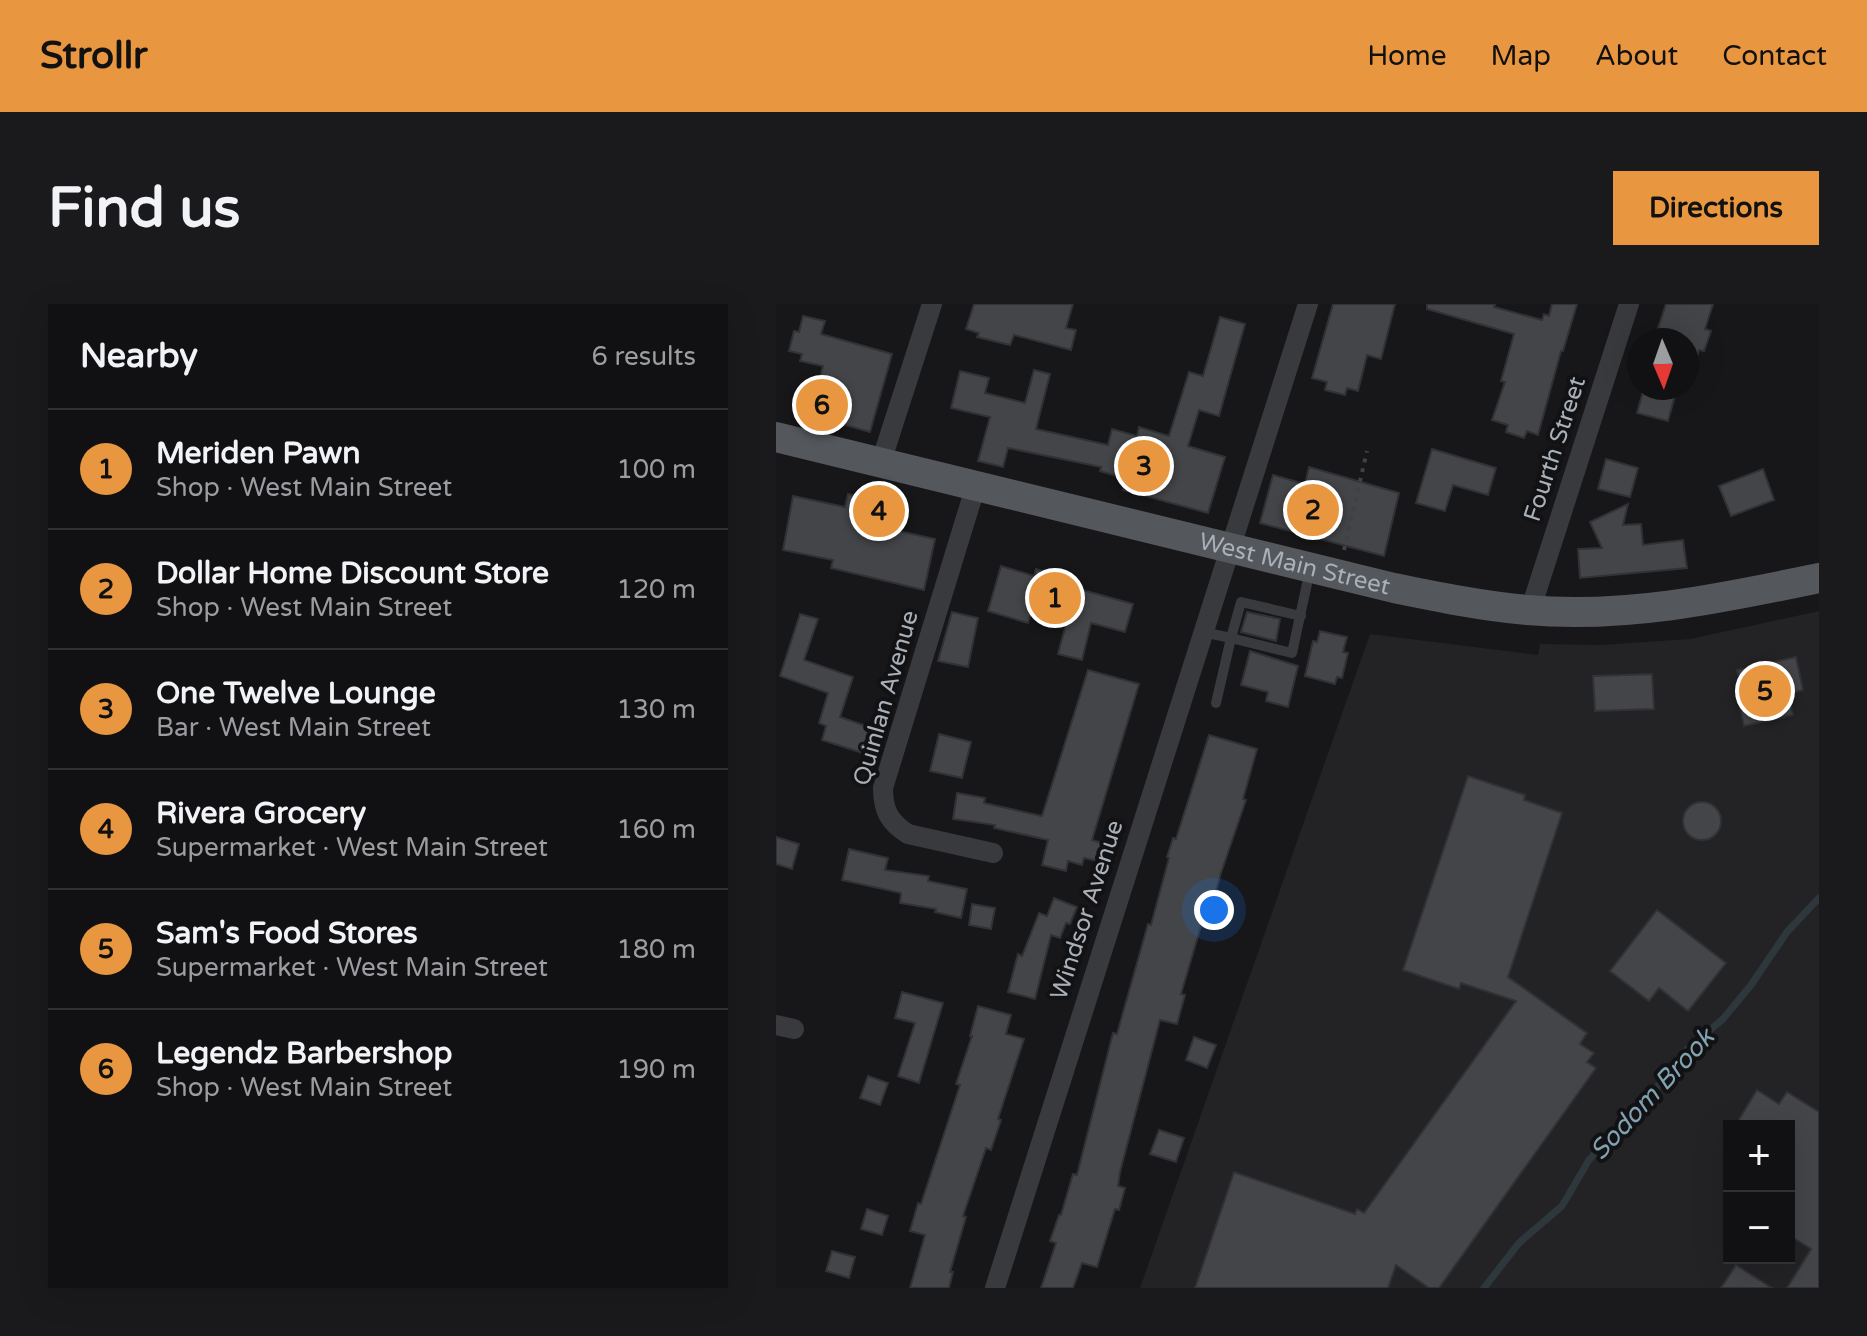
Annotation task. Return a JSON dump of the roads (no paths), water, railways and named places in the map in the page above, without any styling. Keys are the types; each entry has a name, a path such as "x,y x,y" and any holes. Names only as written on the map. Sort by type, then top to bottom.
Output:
{"main road":[{"name":"West Main Street","path":"776,437 1311,568 1452,600 1530,611 1596,612 1653,608 1721,599 1819,578"}],"street":[{"path":"881,462 932,304"},
{"name":"Windsor Avenue","path":"995,1288 1308,304"},
{"name":"Fourth Street","path":"1530,611 1629,304"},
{"name":"Quinlan Avenue","path":"976,485 883,788 883,803 888,817 908,834 993,853"}],"lane":[{"path":"1203,632 1292,653 1311,568"},
{"path":"1216,703 1241,602 1301,616"}],"waterway":[{"name":"Sodom Brook","path":"1484,1288 1519,1243 1562,1206 1589,1160 1624,1121 1643,1111 1683,1053 1723,1019 1751,985 1787,932 1819,898"}],"place":[{"name":"Legendz Barbershop","path":"822,405"},
{"name":"One Twelve Lounge","path":"1144,466"},
{"name":"Dollar Home Discount Store","path":"1313,510"},
{"name":"Rivera Grocery","path":"879,511"},
{"name":"Meriden Pawn","path":"1055,598"},
{"name":"Sam's Food Stores","path":"1765,691"}]}
